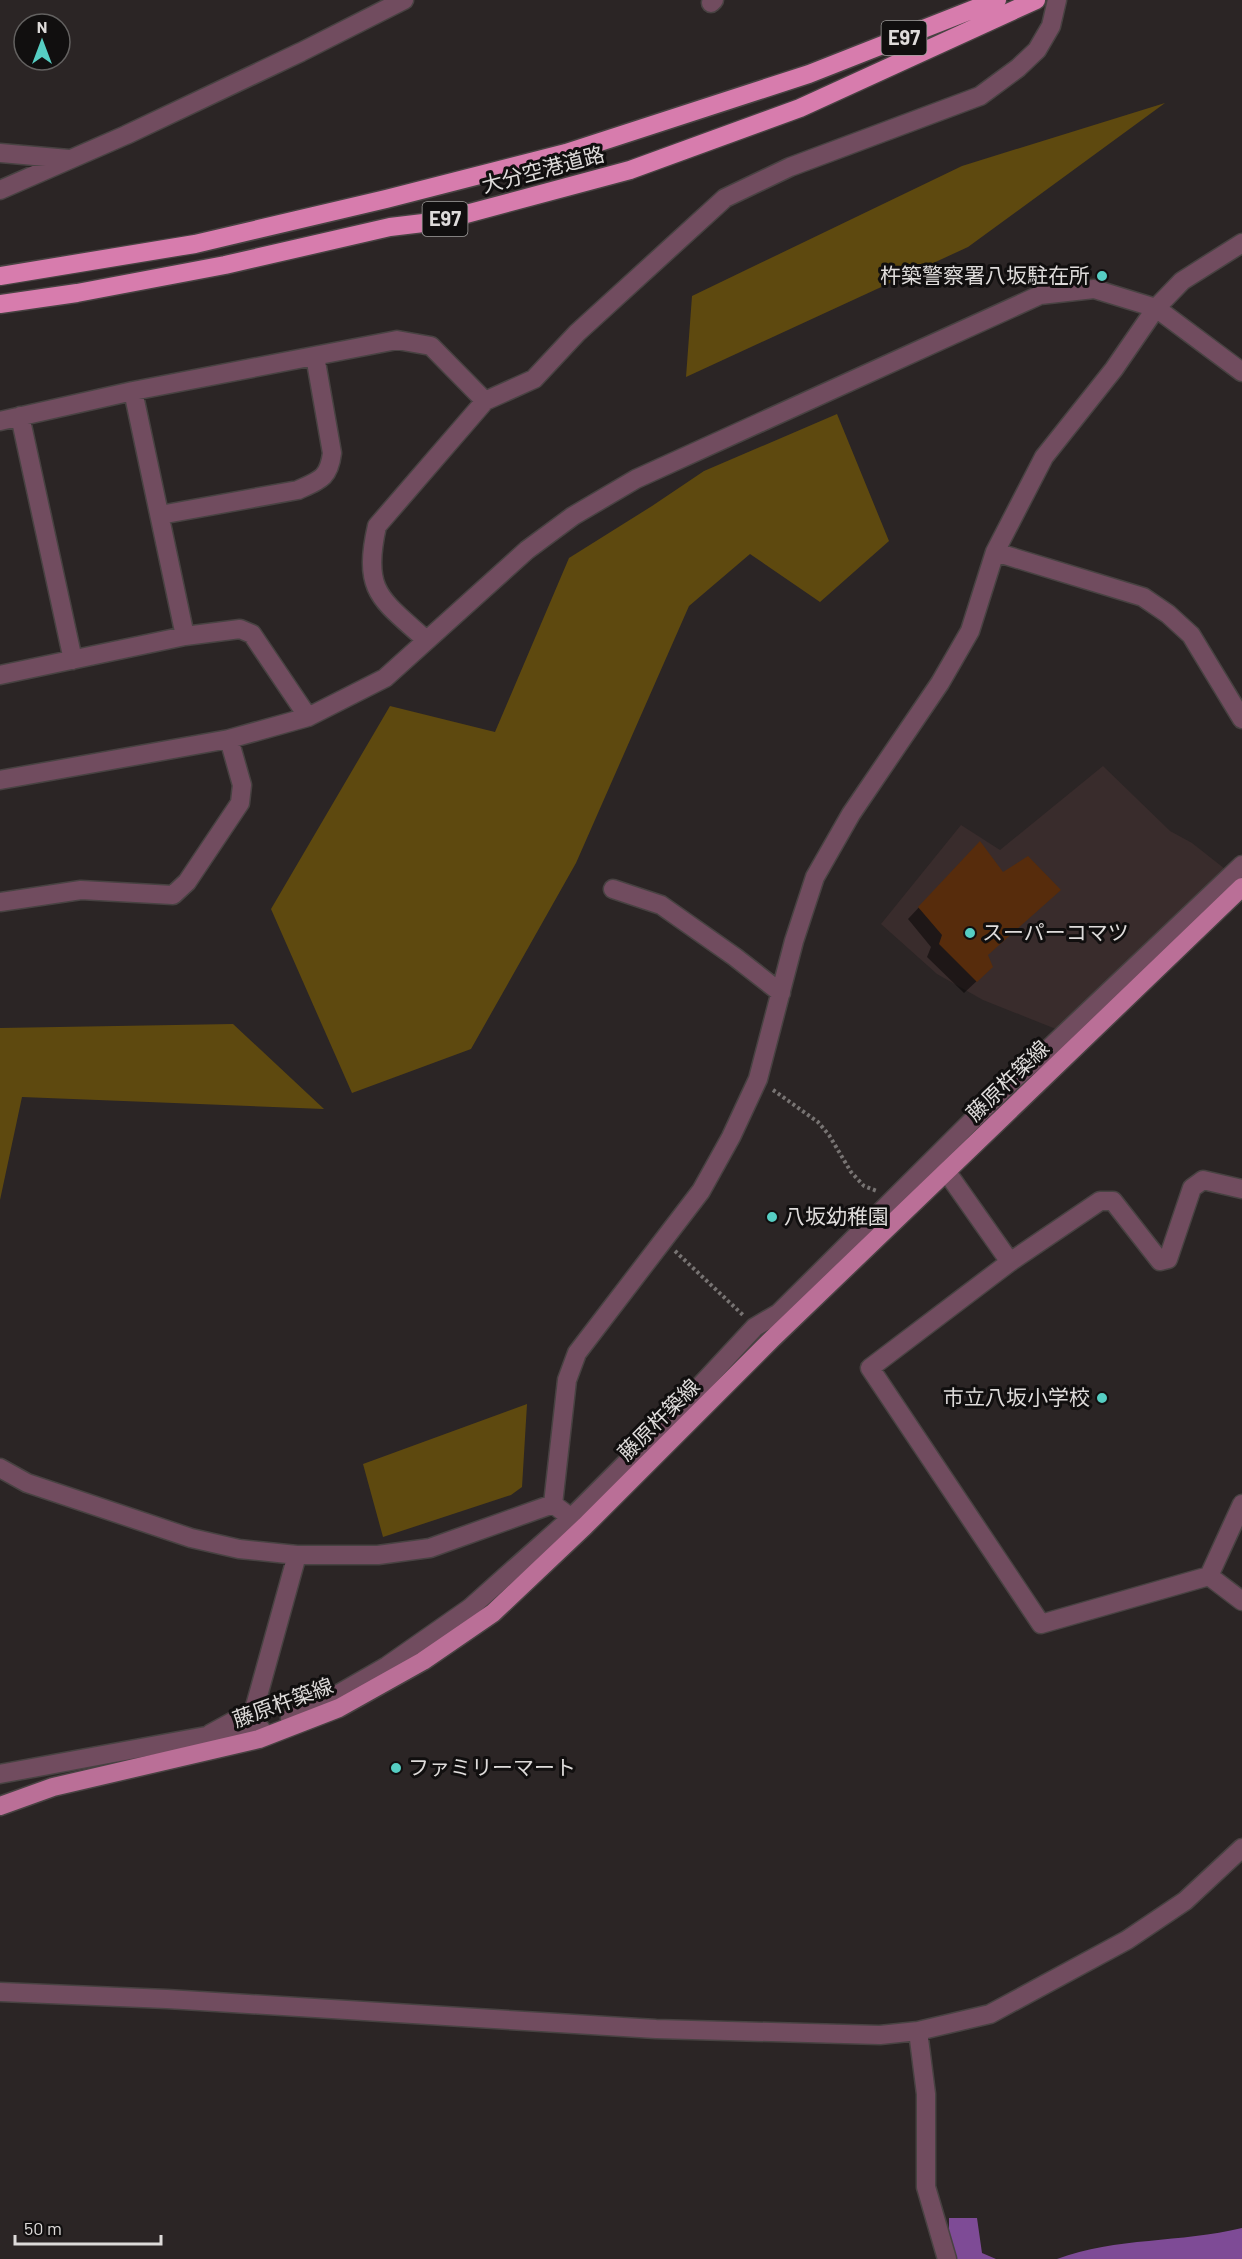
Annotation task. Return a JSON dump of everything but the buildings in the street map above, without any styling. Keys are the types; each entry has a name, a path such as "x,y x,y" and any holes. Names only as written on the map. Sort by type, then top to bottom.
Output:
{"highway":[{"name":"大分空港道路","path":"0,276 195,244 566,153 809,74 997,0"},
{"name":"大分空港道路","path":"0,304 77,293 225,265 390,227 440,221 630,170 800,108 1036,0"}],"main road":[{"name":"藤原杵築線","path":"0,1806 53,1787 259,1739 339,1708 423,1661 493,1613 578,1523 1242,887"}],"street":[{"path":"0,190 73,159 301,52 404,0"},
{"path":"426,640 382,600 373,580 372,550 377,526 485,401 534,379 577,333 725,198 790,167 980,96 1037,50 1051,26 1057,0"},
{"path":"0,153 73,159"},
{"path":"553,1504 567,1380 577,1353 701,1191 731,1137 758,1078 794,941 815,877 851,814 940,683 970,631 995,552 1044,457 1114,369 1156,308 1182,281 1242,243"},
{"path":"0,780 230,739 309,717 385,678 527,550 573,516 636,479 1040,295 1094,289 1156,308 1242,372"},
{"path":"0,421 133,391 397,340 430,346 485,401"},
{"path":"160,515 298,490 318,481 330,468 332,453 315,356"},
{"path":"133,391 185,636"},
{"path":"20,416 73,660"},
{"path":"995,552 1143,597 1168,614 1191,636 1242,719"},
{"path":"0,675 185,636 240,629 252,634 309,717"},
{"path":"1,896 81,890 173,895 187,882 240,803 242,785 230,739"},
{"path":"0,1774 206,1737 249,1734 307,1712 387,1666 470,1608 578,1523 662,1427 755,1327 779,1313 1012,1082 1242,864"},
{"path":"613,890 661,905 735,957 781,993"},
{"path":"946,1171 1010,1262"},
{"path":"1242,1189 1203,1180 1192,1188 1168,1259 1160,1262 1113,1202 1100,1201 1010,1262 870,1368 1041,1624 1209,1576 1242,1503"},
{"path":"0,1468 27,1483 191,1538 240,1549 297,1554 378,1555 430,1548 553,1504"},
{"path":"553,1504 578,1523"},
{"path":"206,1737 254,1710 297,1554"},
{"path":"1209,1576 1242,1601"},
{"path":"2,1991 656,2030 880,2035 918,2031 990,2014 1127,1940 1185,1901 1242,1848"},
{"path":"918,2031 926,2094 926,2187 947,2259"}],"path":[{"path":"758,1078 818,1122 829,1135 851,1172 864,1186 878,1192 887,1191"},
{"path":"664,1241 755,1327"}],"shaded area":[{"path":"1165,103 968,247 686,377 692,296 962,166"},
{"path":"837,414 889,541 820,602 750,554 689,606 576,863 471,1049 352,1093 271,909 390,706 495,732 569,558 704,471"},
{"path":"1103,766 1170,831 1192,843 1225,869 1061,1031 983,1000 937,974 881,924 961,825 1000,850"},
{"path":"233,1024 324,1109 22,1097 0,1200 0,1028"},
{"path":"527,1404 522,1487 511,1495 383,1537 363,1464"},
{"path":"949,2218 977,2218 982,2253 996,2259 949,2259"},
{"path":"1242,2228 1242,2259 1057,2259 1125,2243 1196,2236"}],"place":[{"name":"杵築警察署八坂駐在所","path":"1102,276"},
{"name":"スーパーコマツ","path":"970,933"},
{"name":"八坂幼稚園","path":"772,1217"},
{"name":"市立八坂小学校","path":"1102,1398"},
{"name":"ファミリーマート","path":"396,1768"}]}
